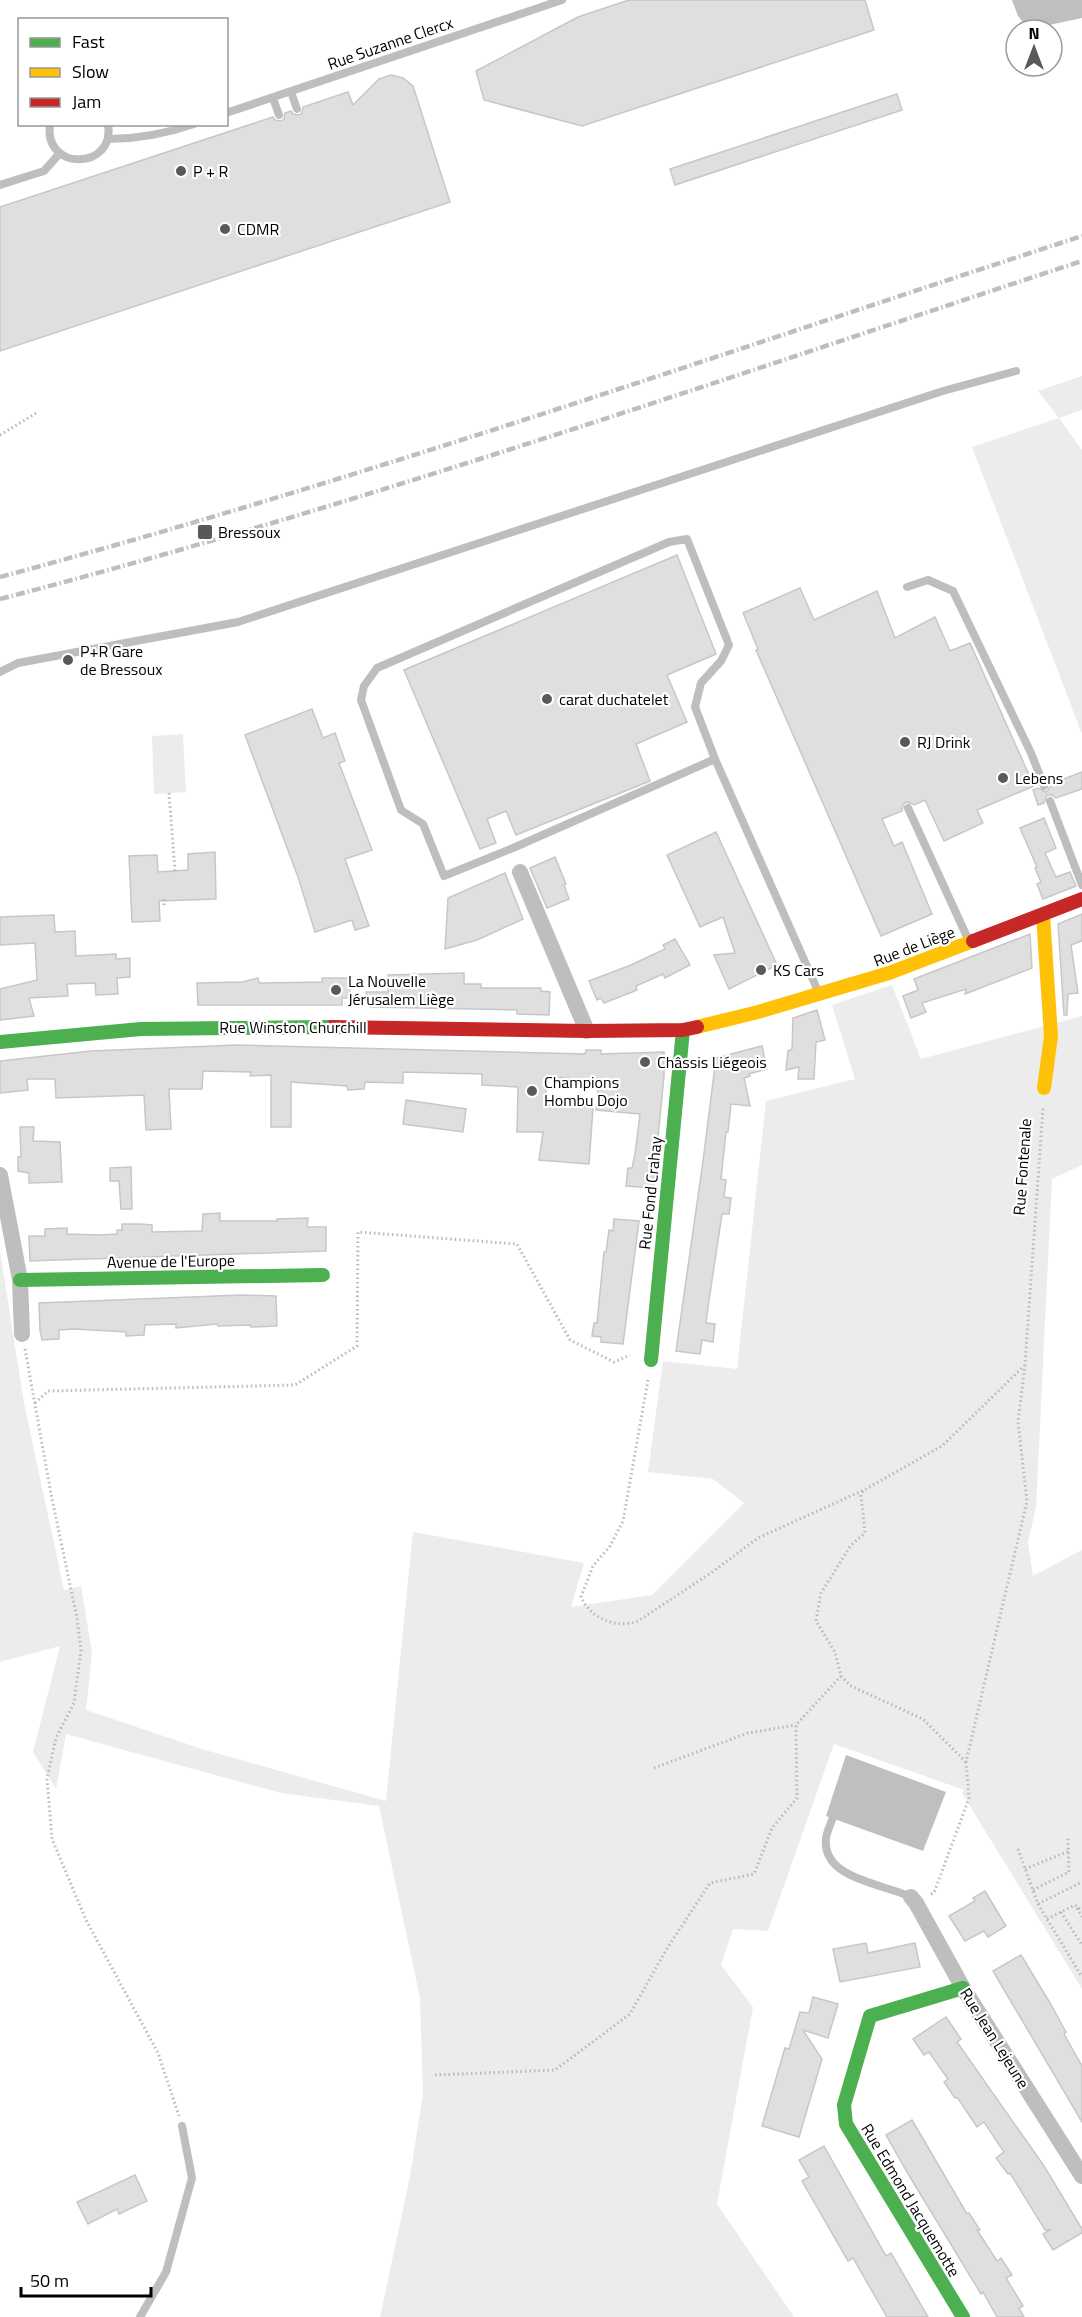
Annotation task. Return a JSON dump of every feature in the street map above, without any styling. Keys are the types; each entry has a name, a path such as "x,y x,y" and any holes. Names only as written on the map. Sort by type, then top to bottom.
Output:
{"street":[{"path":"520,872 588,1031"},
{"name":"Rue de Liège","path":"754,1014 889,974 1082,899"},
{"path":"1043,915 1051,1036 1044,1088"},
{"name":"Rue Winston Churchill","path":"0,1042 141,1029 279,1026 588,1031 682,1030 754,1014"},
{"name":"Rue Fond Crahay","path":"651,1360 682,1030"},
{"path":"0,1174 20,1280 22,1334"},
{"name":"Avenue de l'Europe","path":"20,1280 323,1275"},
{"name":"Rue Jean Lejeune","path":"913,1900 963,1988 1082,2176"},
{"name":"Rue Edmond Jacquemotte","path":"963,1988 870,2016 844,2105 846,2124 963,2317"}],"lane":[{"name":"Rue Suzanne Clercx","path":"228,113 562,0"},
{"path":"291,92 297,109"},
{"path":"273,98 279,115"},
{"path":"50,126 50,139 60,153 67,158 84,160 99,153 108,139 108,126"},
{"path":"108,139 140,139 188,126"},
{"path":"0,185 44,171 60,153"},
{"path":"0,672 18,663 238,622 875,413 1016,370"},
{"path":"715,759 444,876 423,824 401,810 361,700 364,686 377,668 669,542 687,539 729,645 722,661 701,683 695,707 715,759 819,995"},
{"path":"907,587 928,580 953,591 1031,753 1044,786"},
{"path":"1050,801 1082,885"},
{"path":"908,808 970,942"},
{"path":"832,1820 826,1838 828,1856 844,1873 913,1900"},
{"path":"140,2317 166,2272 192,2178 182,2126"}],"path":[{"path":"0,435 38,412"},
{"path":"169,793 175,871"},
{"path":"164,898 164,907"},
{"name":"Rue Fontenale","path":"913,1900 934,1893 969,1798 966,1762 1027,1501 1018,1422 1026,1364 1044,1088"},
{"path":"35,1403 48,1391 295,1385 357,1346 358,1232 517,1244 570,1340 614,1362 634,1354"},
{"path":"22,1334 51,1494 78,1618 81,1650 74,1703 56,1738 47,1779 52,1839 86,1920 158,2053 182,2126"},
{"path":"651,1360 623,1521 610,1546 593,1566 581,1597 585,1606 603,1620 626,1626 638,1621 711,1573 758,1538 864,1490 942,1446 1026,1364"},
{"path":"864,1490 861,1496 865,1533 851,1545 821,1593 816,1621 835,1652 841,1676 851,1686 923,1719 966,1762"},
{"path":"654,1768 748,1733 796,1725 841,1676"},
{"path":"435,2075 555,2070 630,2014 666,1950 710,1883 754,1874 772,1828 797,1798 796,1725"},
{"path":"1033,1890 1069,1872 1068,1838"},
{"path":"1018,1849 1038,1904 1082,1977"},
{"path":"1025,1869 1069,1851"},
{"path":"1038,1904 1082,1882"},
{"path":"1047,1919 1075,1905"},
{"path":"1075,1905 1082,1911"},
{"path":"1075,1905 1082,1917"},
{"path":"1061,1912 1082,1945"}],"shaded area":[{"path":"1012,0 1082,0 1082,18 1064,22 1064,18 1020,18"},
{"path":"1082,376 1082,410 1059,418 1038,391"},
{"path":"1059,418 1082,450 1082,734 972,447"},
{"path":"183,734 186,792 154,794 152,736"},
{"path":"892,985 921,1059 1082,1016 1082,1165 1052,1179 1036,1507 1028,1542 1033,1576 1082,1550 1082,1989 962,1793 964,1790 834,1744 768,1931 733,1929 721,1965 753,2007 717,2204 794,2317 380,2317 410,2176 423,2094 420,1998 379,1806 281,1793 66,1734 56,1789 33,1752 60,1646 0,1662 0,1251 24,1403 64,1590 81,1586 92,1653 86,1710 205,1750 386,1801 413,1532 584,1563 571,1607 652,1595 744,1503 713,1479 648,1472 663,1361 737,1369 766,1101 855,1079 832,1005"},
{"path":"846,1755 946,1792 923,1851 826,1816"}],"building":[{"path":"629,0 865,0 874,30 582,126 484,100 476,71 578,17"},
{"name":"CDMR","path":"391,75 403,78 413,86 450,202 0,351 0,207 273,117 281,121 285,113 291,111 299,115 303,107 348,92 353,105 379,79"},
{"path":"897,94 902,110 675,185 670,169"},
{"name":"carat duchatelet","path":"677,555 716,654 667,675 687,722 636,744 650,781 516,835 506,811 487,819 496,843 480,849 404,670"},
{"path":"800,588 814,620 877,591 895,638 935,617 950,651 970,643 1034,786 977,810 983,823 944,841 925,800 914,805 906,802 902,811 882,819 894,846 902,842 932,914 881,936 756,650 758,649 743,613"},
{"path":"312,709 323,738 335,733 345,761 339,763 372,850 345,859 369,926 355,930 352,920 315,932 298,877 245,735"},
{"path":"1082,772 1082,789 1056,798 1047,795 1044,803 1038,805 1033,790 1038,788 1046,792 1050,784"},
{"path":"1044,818 1056,848 1045,853 1056,877 1070,872 1076,886 1043,899 1037,884 1041,882 1035,868 1037,867 1020,828"},
{"path":"716,832 777,965 729,989 714,955 735,953 723,917 700,927 667,855"},
{"path":"215,852 216,899 159,901 160,921 132,922 129,856 157,855 158,872 188,870 188,854"},
{"path":"555,857 566,884 564,885 569,899 547,908 530,868"},
{"path":"505,873 523,919 477,940 445,949 448,898"},
{"path":"1082,914 1082,941 1071,945 1078,993 1068,994 1067,1015 1064,1015 1058,924"},
{"path":"54,915 55,932 75,931 76,956 116,954 116,959 130,958 130,977 117,978 118,994 96,995 95,983 67,984 68,996 29,998 34,1016 0,1020 0,989 37,980 35,943 0,945 0,917"},
{"path":"1030,934 1032,968 965,994 966,989 922,1003 926,1012 911,1018 903,996 918,990 914,979"},
{"path":"675,939 690,965 665,978 663,974 636,986 637,990 604,1003 601,998 597,1000 589,981 665,949 663,945"},
{"path":"464,973 464,984 481,984 481,988 541,988 541,991 550,992 549,1015 517,1014 517,1010 370,1007 366,992 388,992 388,975"},
{"path":"258,978 259,983 322,982 322,978 350,978 350,998 342,998 342,1005 198,1005 197,983 242,982"},
{"path":"817,1010 825,1040 816,1042 814,1079 798,1079 799,1067 786,1070 788,1051 792,1049 793,1018"},
{"path":"237,1045 585,1054 586,1050 601,1050 601,1054 664,1052 664,1076 653,1188 626,1186 628,1168 632,1168 635,1154 640,1114 596,1110 599,1080 547,1077 545,1104 593,1108 589,1164 539,1160 543,1132 517,1132 518,1087 482,1085 482,1074 403,1072 403,1083 365,1082 364,1089 348,1090 347,1086 291,1082 291,1127 271,1127 271,1075 250,1076 251,1072 203,1071 202,1089 169,1089 171,1129 146,1130 144,1095 56,1098 55,1079 27,1079 28,1090 0,1093 0,1061 91,1051"},
{"path":"762,1046 767,1069 749,1074 750,1076 744,1078 750,1106 731,1104 728,1132 726,1132 721,1179 726,1180 724,1197 731,1198 729,1214 722,1214 706,1323 715,1324 713,1342 702,1340 700,1354 676,1351 715,1066 712,1059"},
{"path":"406,1100 466,1109 463,1132 403,1124"},
{"path":"20,1127 34,1127 33,1141 60,1142 62,1182 29,1183 29,1173 18,1171 18,1157 21,1157"},
{"path":"131,1167 132,1209 121,1209 119,1181 110,1181 110,1168"},
{"path":"220,1213 220,1221 277,1221 277,1219 308,1218 307,1227 326,1227 326,1251 30,1261 29,1236 45,1236 45,1229 67,1228 67,1234 100,1235 117,1234 117,1230 122,1230 122,1224 140,1224 152,1225 152,1232 202,1231 203,1214"},
{"path":"614,1219 639,1221 623,1344 601,1342 601,1337 592,1336 594,1323 597,1323 604,1252 606,1252 609,1230 613,1231"},
{"path":"242,1295 276,1296 277,1326 218,1326 217,1324 176,1328 176,1324 145,1325 144,1335 126,1336 126,1332 75,1329 59,1330 59,1339 42,1340 40,1330 39,1303"},
{"path":"985,1891 1006,1926 988,1937 984,1931 965,1941 949,1916 975,1901 973,1898"},
{"path":"866,1943 868,1953 915,1943 920,1967 840,1982 833,1949"},
{"path":"1021,1955 1066,2032 1064,2034 1082,2066 1082,2122 993,1971"},
{"path":"813,1997 838,2004 828,2038 803,2030 822,2059 799,2137 762,2126 785,2048 789,2049 800,2012 809,2013"},
{"path":"946,2017 961,2039 957,2042 1044,2166 1082,2229 1082,2233 1053,2250 1043,2234 1050,2230 1045,2230 1010,2173 1008,2174 996,2158 1004,2152 984,2122 977,2127 944,2082 948,2079 929,2052 924,2055 913,2039"},
{"path":"912,2120 997,2261 1001,2258 1012,2275 1006,2278 1023,2306 1019,2308 1024,2317 997,2317 886,2135"},
{"path":"824,2146 886,2256 891,2253 928,2317 887,2317 853,2258 848,2261 802,2181 809,2177 799,2160"},
{"path":"135,2175 147,2201 119,2214 117,2209 88,2224 77,2202"}],"railway":[{"path":"0,577 137,539 408,457 1082,236"},
{"path":"0,599 273,523 544,439 1082,261"}],"traffic: fast":[{"path":"0,1042 141,1029 332,1027"},
{"path":"651,1360 683,1030"},
{"path":"20,1280 323,1275"},
{"path":"963,1988 870,2016 844,2105 846,2124 963,2317"}],"traffic: slow":[{"path":"1043,915 1051,1036 1044,1088"},
{"path":"697,1027 758,1012 889,973 973,941"}],"traffic: jam":[{"path":"973,941 1082,899"},
{"path":"332,1027 587,1031 683,1030 697,1027"}],"place":[{"name":"P + R","path":"181,171"},
{"name":"CDMR","path":"225,229"},
{"name":"Bressoux","path":"205,532"},
{"name":"P+R Gare de Bressoux","path":"68,660"},
{"name":"carat duchatelet","path":"547,699"},
{"name":"RJ Drink","path":"905,742"},
{"name":"Lebens","path":"1003,778"},
{"name":"KS Cars","path":"761,970"},
{"name":"La Nouvelle Jérusalem Liège","path":"336,990"},
{"name":"Châssis Liégeois","path":"645,1062"},
{"name":"Champions Hombu Dojo","path":"532,1091"}]}
